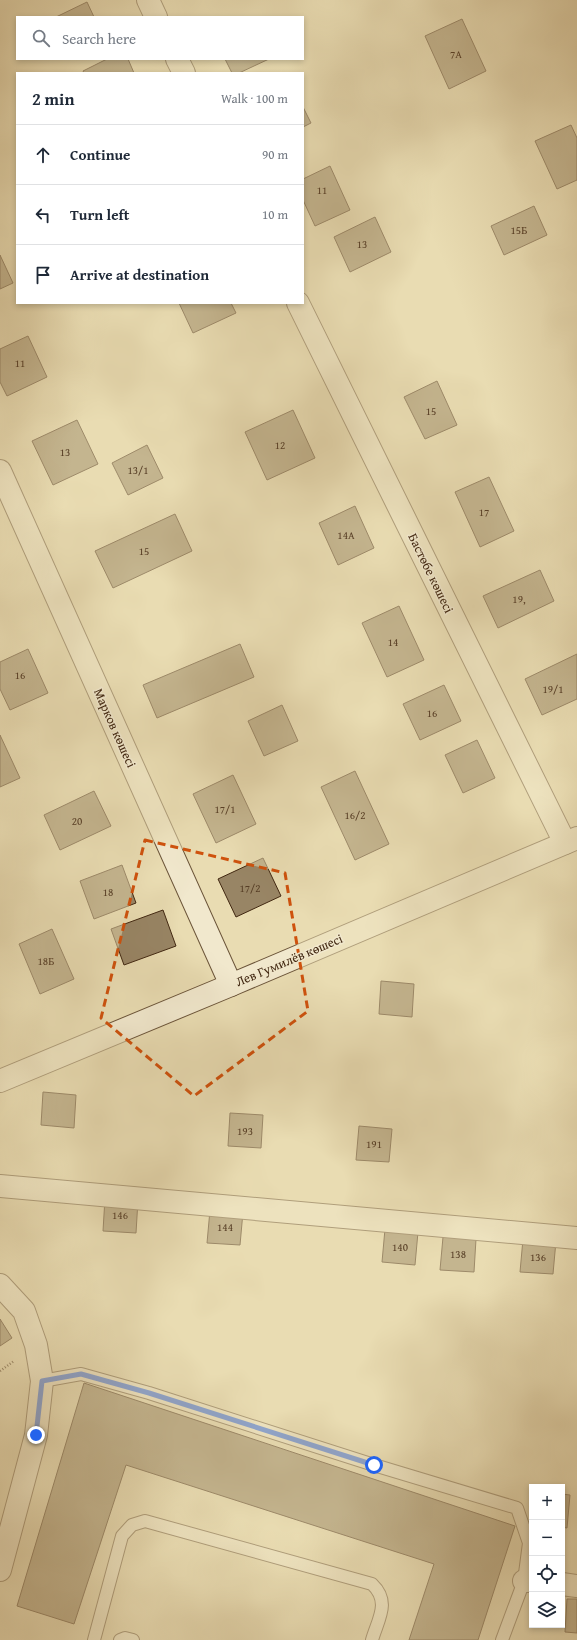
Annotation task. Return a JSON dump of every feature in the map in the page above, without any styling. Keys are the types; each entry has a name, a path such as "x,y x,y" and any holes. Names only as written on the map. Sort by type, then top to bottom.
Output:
{"street":[{"path":"148,0 156,16"},
{"path":"178,60 184,72"},
{"name":"Бастөбе көшесі","path":"299,304 571,840"},
{"name":"Марков көшесі","path":"0,470 231,985"},
{"name":"Лев Гумилёв көшесі","path":"0,1081 231,985 571,840"},
{"path":"0,1186 577,1238"},
{"path":"0,1285 24,1312 36,1345 42,1381 36,1435 0,1570"},
{"path":"565,1584 577,1586"}],"lane":[{"path":"42,1381 81,1374 149,1393 374,1465 517,1508 529,1543 528,1581 502,1640"},
{"path":"94,1640 122,1536 132,1525 145,1521 372,1584 380,1591 384,1602 372,1640"},
{"path":"120,1640 125,1638 133,1640"}],"highlighted area":[{"path":"145,840 285,873 308,1011 194,1096 101,1018"}],"building":[{"path":"87,2 94,16 58,16"},
{"path":"462,19 486,71 449,89 425,36"},
{"path":"105,60 128,60 134,72 84,72"},
{"path":"226,60 267,60 241,72 232,72"},
{"path":"304,109 311,123 304,126"},
{"path":"571,125 577,138 577,180 557,189 535,141"},
{"path":"330,166 350,210 315,226 304,202 304,179"},
{"path":"534,206 547,235 504,255 491,226"},
{"path":"375,217 391,252 350,272 334,237"},
{"path":"0,255 13,283 0,289"},
{"path":"179,304 232,304 236,313 193,333"},
{"path":"28,336 47,377 7,396 0,382 0,349"},
{"path":"437,381 457,425 425,439 404,397"},
{"path":"293,410 315,458 267,480 245,432"},
{"path":"77,420 98,464 53,485 32,441"},
{"path":"147,445 163,478 128,495 112,463"},
{"path":"489,477 514,531 480,547 455,492"},
{"path":"355,506 374,548 338,565 319,523"},
{"path":"175,514 192,551 113,588 95,551"},
{"path":"540,570 554,601 498,628 483,596"},
{"path":"399,606 424,660 387,677 362,623"},
{"path":"240,644 254,677 157,718 143,685"},
{"path":"28,649 48,693 10,710 0,689 0,662"},
{"path":"577,654 577,699 542,715 525,679"},
{"path":"444,685 461,721 420,740 403,704"},
{"path":"282,705 298,741 264,756 248,721"},
{"path":"0,735 20,778 0,787"},
{"path":"477,740 495,778 463,793 445,755"},
{"path":"355,771 389,844 355,860 321,787"},
{"path":"233,775 256,824 216,843 193,794"},
{"path":"94,791 111,826 60,850 44,815"},
{"path":"263,858 281,896 236,917 218,879"},
{"path":"122,865 136,903 94,919 80,881"},
{"path":"163,910 176,946 124,965 111,929"},
{"path":"52,929 74,979 40,994 19,944"},
{"path":"381,981 414,984 412,1017 379,1014"},
{"path":"43,1092 76,1095 74,1128 41,1125"},
{"path":"230,1113 263,1115 261,1148 228,1146"},
{"path":"359,1126 392,1129 389,1162 356,1160"},
{"path":"105,1198 138,1200 136,1233 103,1231"},
{"path":"210,1210 243,1212 240,1245 207,1243"},
{"path":"385,1229 418,1232 415,1265 382,1262"},
{"path":"443,1237 476,1239 474,1272 440,1270"},
{"path":"523,1239 556,1241 553,1274 520,1272"},
{"path":"0,1319 12,1338 0,1346"},
{"path":"84,1383 515,1526 478,1640 409,1640 434,1564 126,1465 74,1624 17,1606"},
{"path":"565,1494 570,1495 567,1528 565,1528"},
{"path":"567,1599 577,1599 577,1633 565,1632"}],"route":[{"path":"36,1435 42,1381 81,1374 149,1393 374,1465"}]}
